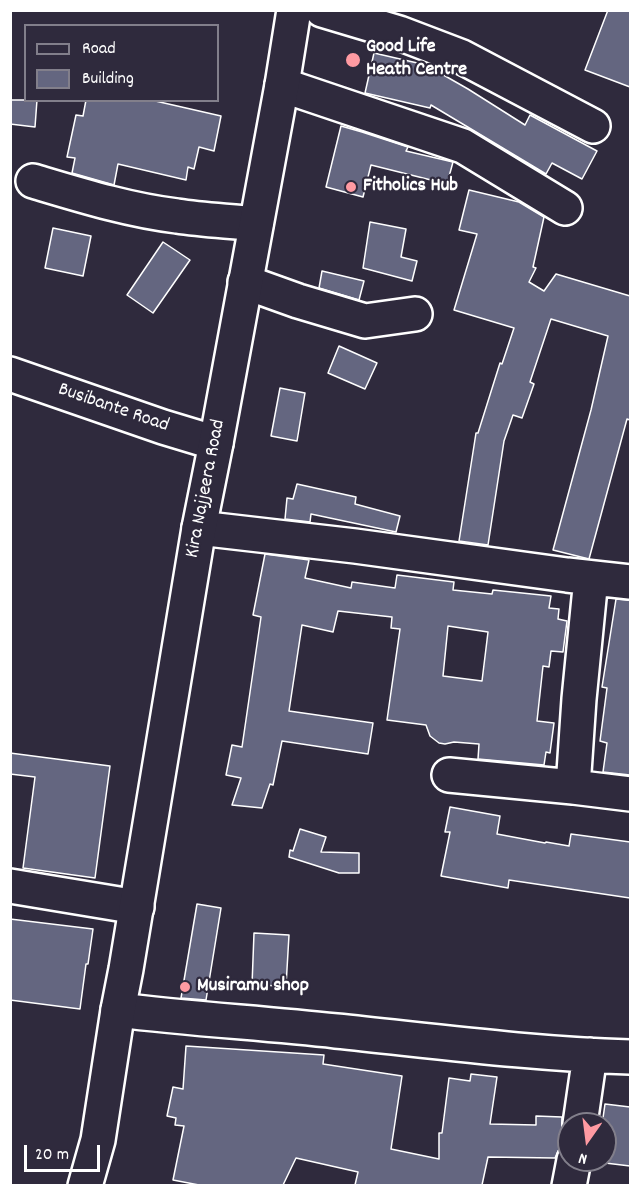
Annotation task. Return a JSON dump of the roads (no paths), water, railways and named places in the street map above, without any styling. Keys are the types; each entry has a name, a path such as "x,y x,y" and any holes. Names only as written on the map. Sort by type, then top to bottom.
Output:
{"street":[{"name":"Kira Najjeera Road","path":"85,1185 98,1140 199,528 294,10"},
{"path":"322,10 399,33 462,57 593,126"},
{"path":"282,85 463,146 565,208"},
{"path":"33,181 97,201 130,208 178,216 256,224"},
{"path":"245,282 365,321 415,314"},
{"name":"Busibante Road","path":"10,374 216,443"},
{"path":"199,528 630,582"},
{"path":"573,787 591,578"},
{"path":"449,775 630,794"},
{"path":"10,886 136,907"},
{"path":"118,1010 170,1017 323,1029 520,1050 630,1057"},
{"path":"582,1112 590,1055"}],"place":[{"name":"Good Life Heath Centre","path":"353,60"},
{"name":"Fitholics Hub","path":"351,187"},
{"name":"Musiramu shop","path":"185,987"}]}
